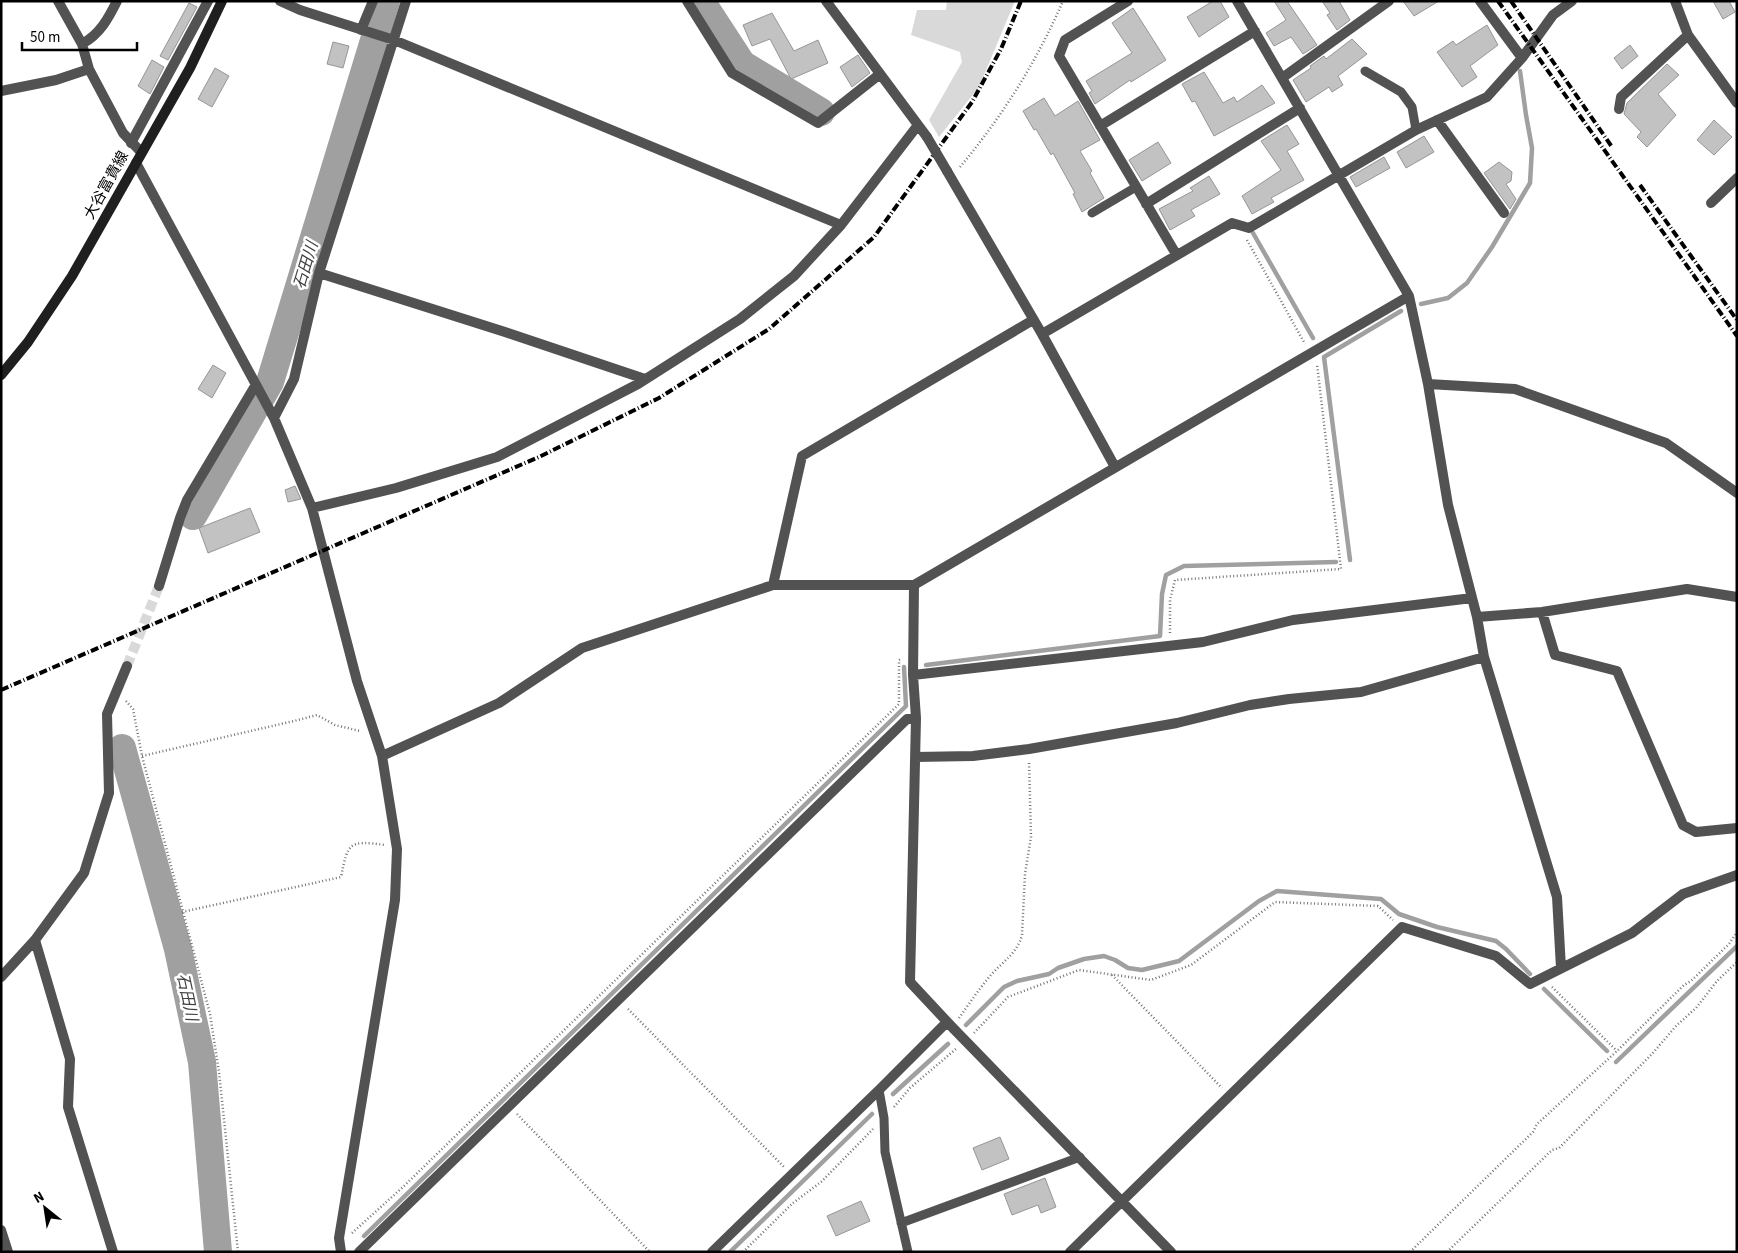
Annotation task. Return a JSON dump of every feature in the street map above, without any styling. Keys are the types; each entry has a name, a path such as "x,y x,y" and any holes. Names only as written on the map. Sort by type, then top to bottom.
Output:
{"main road":[{"name":"大谷富貴線","path":"1,375 28,342 72,276 190,68 222,1"}],"street":[{"path":"58,1 82,44 89,69 123,133 141,152"},
{"path":"82,44 91,40 104,26 116,1"},
{"path":"131,143 208,1"},
{"path":"280,1 300,10 394,40 841,224"},
{"path":"364,31 373,1"},
{"path":"274,418 294,379 319,273 406,1"},
{"path":"687,1 732,73 818,123 880,74"},
{"path":"826,1 927,137 1042,334 1115,467"},
{"path":"1128,1 1066,40 1059,56 1176,254"},
{"path":"1236,1 1408,296 1428,384 1448,506 1477,617 1484,656 1557,897 1561,968"},
{"path":"1282,78 1389,1"},
{"path":"1480,1 1522,58"},
{"path":"1042,334 1232,223 1249,228 1416,130 1487,97 1522,58 1553,15 1572,1"},
{"path":"1675,1 1688,35 1737,103"},
{"path":"1100,126 1255,31"},
{"path":"1620,109 1621,97 1688,35"},
{"path":"1,91 56,80 89,69"},
{"path":"1146,204 1300,108"},
{"path":"1437,120 1504,213"},
{"path":"143,122 152,134"},
{"path":"312,508 396,488 497,457 645,379 748,313 794,276 841,224 918,125"},
{"path":"136,163 274,418 312,508 358,681 382,756 396,845 394,900 339,1238 341,1252"},
{"path":"1711,203 1737,178"},
{"path":"319,273 645,379"},
{"path":"382,756 499,703 582,648 773,585 914,585 1408,296"},
{"path":"773,585 802,456 1033,320"},
{"path":"1428,384 1515,390 1666,443 1737,493"},
{"path":"158,586 187,500 256,386"},
{"path":"914,585 913,675 916,718 910,982 1171,1252"},
{"path":"1477,617 1542,612 1687,589 1737,598"},
{"path":"913,675 1203,642 1293,620 1472,598"},
{"path":"1542,612 1555,655 1617,672 1683,825 1696,832 1737,828"},
{"path":"914,757 973,756 1029,749 1177,723 1250,705 1361,692 1484,656"},
{"path":"1,977 36,940 84,873 109,793 107,714 127,666"},
{"path":"359,1252 907,719 916,718"},
{"path":"1070,1252 1402,928 1496,956 1530,984 1544,979 1561,968 1632,933 1683,894 1737,875"},
{"path":"36,940 70,1059 68,1107 113,1252"},
{"path":"712,1252 949,1024"},
{"path":"1,1230 8,1252"}],"lane":[{"path":"1365,71 1401,92 1412,108 1416,130"},
{"path":"1092,213 1136,187"},
{"path":"879,1090 884,1118 885,1152 908,1252"},
{"path":"901,1223 1080,1157"}],"path":[{"path":"949,175 982,141 1008,103 1054,23 1064,1"},
{"path":"1170,634 1170,600 1175,580 1342,568 1318,365 1239,225"},
{"path":"339,1238 353,1232 404,1186 899,704 899,660 913,658"},
{"path":"117,690 133,709 142,756 210,1014 219,1072 238,1252"},
{"path":"142,756 317,715 342,727 366,732 374,731"},
{"path":"949,1024 990,975 1012,955 1020,943 1025,874 1031,837 1029,749"},
{"path":"182,912 341,877 346,852 349,848 366,843 387,846 396,845"},
{"path":"743,1252 793,1204 821,1182 884,1118 910,1088 966,1042 1008,997 1079,970 1151,980 1192,965 1275,902 1378,906 1402,928"},
{"path":"1410,1252 1533,1132 1537,1124 1729,944 1737,932"},
{"path":"1447,1252 1552,1150 1559,1148 1566,1142 1652,1054 1676,1026 1696,1008 1717,981 1737,962"},
{"path":"1111,974 1230,1096"},
{"path":"1544,979 1617,1051"},
{"path":"618,1000 792,1175"},
{"path":"509,1106 650,1252"}],"shaded area":[{"path":"947,1 1015,1 979,87 939,137 929,120 962,62 960,52 911,35 917,10 946,10"}],"building":[{"path":"1213,1 1220,1 1229,17 1199,37 1187,17"},
{"path":"1274,1 1287,1 1317,45 1303,54 1291,37 1274,46 1266,33 1286,20"},
{"path":"1322,1 1339,1 1350,20 1337,30 1327,15 1330,13"},
{"path":"1403,1 1439,1 1414,16"},
{"path":"1713,1 1729,1 1735,12 1723,19"},
{"path":"189,3 197,7 168,60 160,56"},
{"path":"1133,8 1166,60 1131,82 1130,80 1095,104 1089,93 1092,91 1086,81 1132,53 1112,23"},
{"path":"772,13 794,51 818,40 828,63 791,79 770,39 752,46 743,25"},
{"path":"1487,25 1498,45 1470,66 1477,77 1462,87 1437,52 1453,41 1456,45"},
{"path":"1352,39 1367,54 1338,76 1343,85 1332,92 1329,87 1306,102 1293,80 1311,68 1310,66 1324,56 1326,59"},
{"path":"333,42 349,46 343,68 327,64"},
{"path":"1630,45 1638,56 1622,69 1614,58"},
{"path":"858,55 870,73 852,87 840,67"},
{"path":"152,60 164,67 150,94 138,86"},
{"path":"1667,64 1679,75 1658,94 1676,115 1647,147 1637,137 1641,132 1624,114 1627,103"},
{"path":"215,68 229,76 212,107 198,99"},
{"path":"1204,72 1223,103 1234,97 1237,102 1262,85 1275,103 1214,136 1195,101 1192,102 1182,84"},
{"path":"1044,98 1055,116 1078,101 1100,140 1080,151 1092,171 1090,173 1104,198 1082,212 1073,194 1075,193 1053,153 1051,155 1023,111"},
{"path":"1714,120 1732,137 1714,155 1697,140"},
{"path":"1287,125 1299,144 1287,151 1304,180 1271,198 1274,202 1252,214 1242,196 1281,170 1261,141"},
{"path":"1424,136 1434,152 1406,168 1397,152"},
{"path":"1158,142 1171,163 1142,181 1129,160"},
{"path":"1384,157 1390,168 1356,187 1350,177"},
{"path":"1499,162 1512,172 1511,181 1506,184 1516,199 1510,209 1484,173"},
{"path":"1209,176 1220,194 1191,210 1195,216 1170,230 1159,209 1193,191 1190,188"},
{"path":"213,365 226,373 212,398 198,389"},
{"path":"295,486 301,499 288,502 285,490"},
{"path":"250,508 260,532 208,553 199,528"},
{"path":"1000,1137 1009,1159 982,1170 973,1148"},
{"path":"1045,1178 1056,1207 1041,1213 1038,1205 1012,1215 1004,1194"},
{"path":"861,1201 870,1221 836,1236 827,1216"}],"waterway":[{"name":"石田川","path":"193,516 270,382 386,1"},
{"path":"701,1 742,64 821,112"},
{"path":"1421,304 1448,298 1467,283 1492,247 1530,183 1532,148 1520,71"},
{"path":"1253,233 1313,338"},
{"path":"1350,560 1324,357 1401,311"},
{"path":"926,665 1160,636 1162,594 1166,575 1184,566 1336,562"},
{"path":"364,1236 906,706 904,667"},
{"name":"石田川","path":"122,748 178,949 202,1062 218,1252"},
{"path":"966,1025 1004,987 1017,981 1049,974 1058,968 1084,959 1104,956 1128,968 1142,970 1179,961 1259,901 1277,891 1381,899 1399,914 1437,927 1496,941 1530,974"},
{"path":"1616,1062 1737,946"},
{"path":"1544,989 1607,1051"},
{"path":"893,1094 948,1044"},
{"path":"730,1252 872,1114"}],"tunnel":[{"path":"127,666 159,586"}],"railway":[{"path":"1,690 539,457 659,398 769,329 874,237 972,102 1001,49 1021,1"},
{"path":"1498,1 1737,336"},
{"path":"1511,1 1612,147"},
{"path":"1640,185 1737,320"}]}
